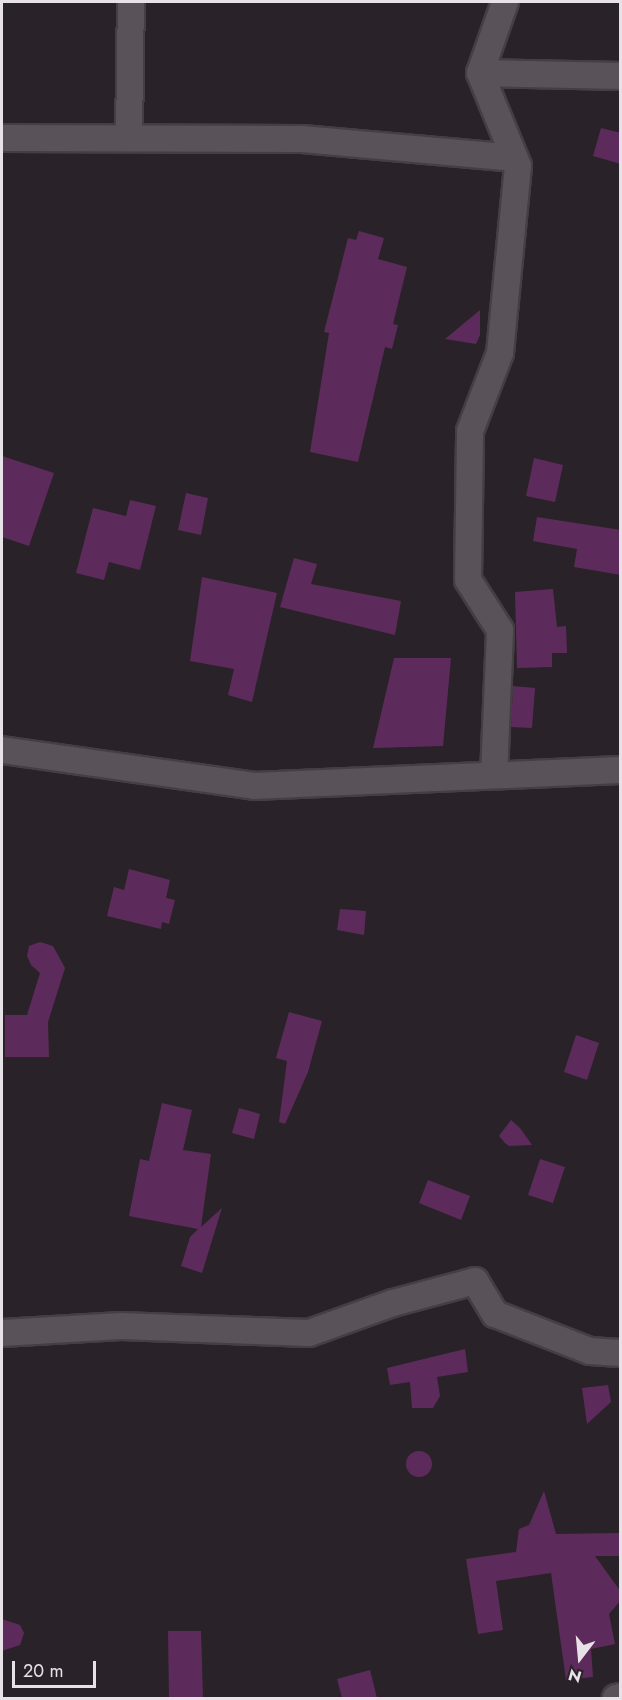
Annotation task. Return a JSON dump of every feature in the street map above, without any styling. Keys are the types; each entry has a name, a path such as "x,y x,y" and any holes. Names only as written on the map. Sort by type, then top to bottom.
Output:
{"street":[{"path":"129,137 131,2"},
{"path":"494,775 500,630 468,580 470,431 500,353 518,166 480,73 505,2"},
{"path":"480,73 621,76"},
{"path":"2,138 302,139 514,158"},
{"path":"2,750 254,786 621,770"},
{"path":"2,1333 121,1326 309,1333 393,1303 475,1281 495,1314 590,1351 621,1353"},
{"path":"616,1698 621,1697"}],"building":[{"path":"601,128 621,133 621,164 593,156"},
{"path":"359,231 384,238 378,259 407,267 393,324 398,325 392,349 385,347 358,462 310,452 329,333 324,332 348,238 356,240"},
{"path":"480,310 480,335 476,344 445,339"},
{"path":"2,456 54,473 29,546 2,537"},
{"path":"534,458 563,465 555,502 526,496"},
{"path":"186,493 208,498 201,535 178,530"},
{"path":"130,500 156,506 140,570 109,562 104,580 76,573 93,508 126,516"},
{"path":"537,517 621,530 621,575 574,567 577,549 533,541"},
{"path":"294,558 317,564 311,584 401,601 395,635 280,607"},
{"path":"202,577 277,593 252,702 228,695 234,669 190,661"},
{"path":"553,589 557,627 566,626 567,653 552,653 552,667 517,668 515,592"},
{"path":"394,658 451,658 443,746 373,748"},
{"path":"513,686 535,688 532,728 511,727"},
{"path":"129,869 170,880 166,898 175,900 169,924 162,922 161,929 107,916 114,887 124,890"},
{"path":"340,909 366,911 364,935 337,930"},
{"path":"40,942 53,946 65,968 48,1022 49,1057 5,1057 5,1015 27,1015 40,973 31,965 27,956 29,946"},
{"path":"289,1012 322,1021 308,1072 285,1124 279,1122 287,1061 276,1058"},
{"path":"576,1035 599,1043 587,1080 564,1072"},
{"path":"162,1103 192,1110 183,1150 211,1154 201,1227 222,1208 202,1273 181,1266 190,1237 198,1229 129,1216 140,1159 149,1161"},
{"path":"239,1108 260,1114 254,1139 232,1133"},
{"path":"511,1120 532,1145 509,1146 499,1136"},
{"path":"540,1159 565,1167 553,1203 528,1195"},
{"path":"428,1180 470,1196 461,1220 419,1203"},
{"path":"465,1349 468,1372 437,1377 440,1396 433,1408 412,1408 410,1382 390,1385 387,1368"},
{"path":"608,1385 611,1402 587,1424 582,1388"},
{"path":"419,1451 429,1454 432,1464 429,1474 419,1477 409,1474 406,1464 409,1454"},
{"path":"544,1491 556,1534 621,1533 621,1556 595,1556 621,1592 621,1600 609,1614 615,1644 591,1649 593,1677 566,1680 551,1573 496,1581 503,1630 478,1634 466,1559 516,1552 519,1529 529,1525"},
{"path":"2,1619 20,1625 24,1633 20,1645 2,1651"},
{"path":"168,1631 201,1631 203,1698 169,1698"},
{"path":"370,1670 377,1698 342,1698 337,1679"}]}
